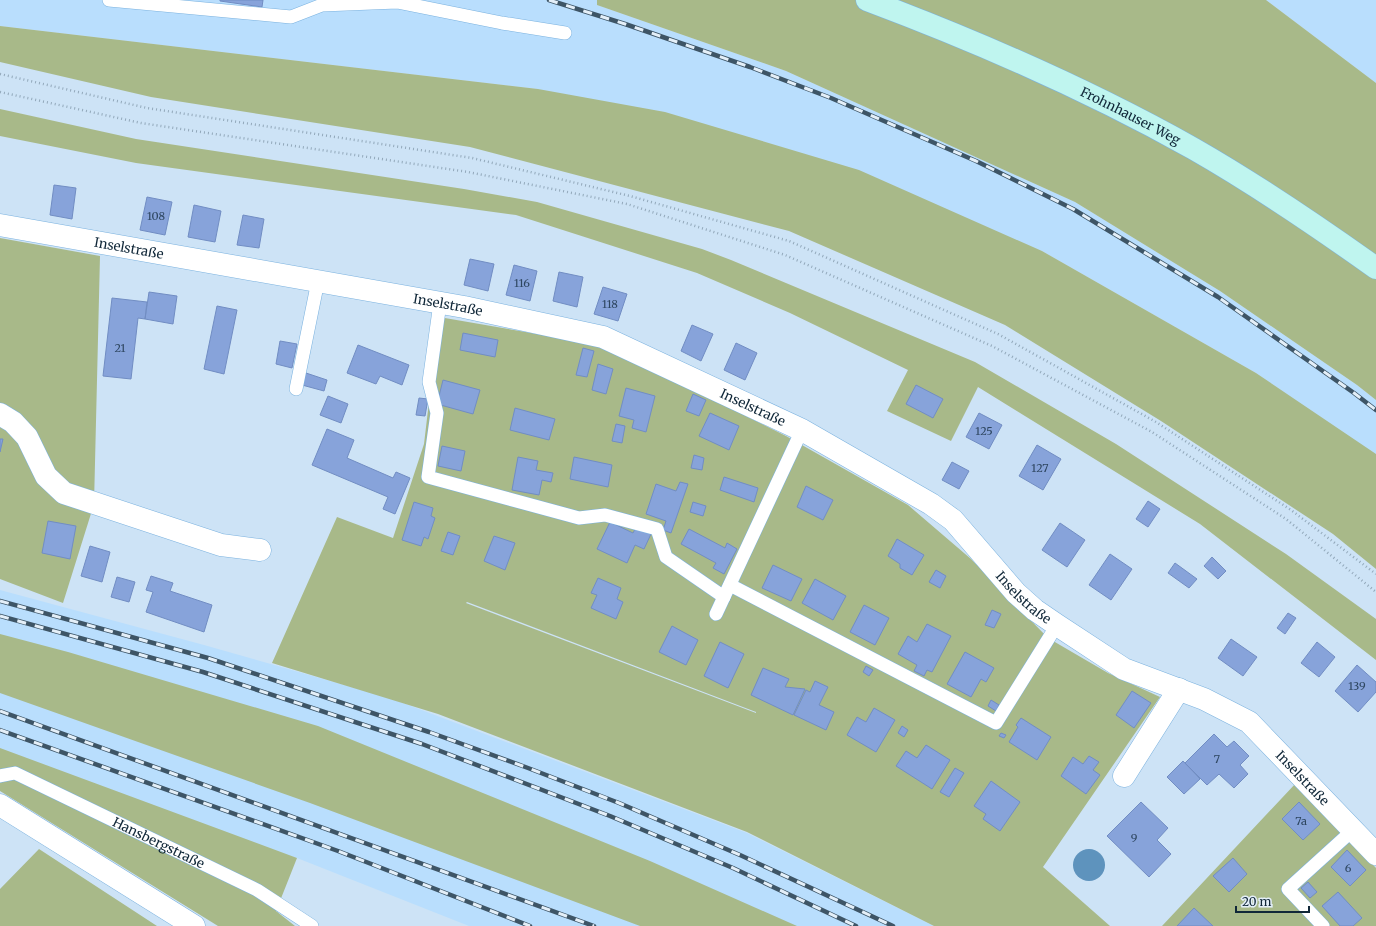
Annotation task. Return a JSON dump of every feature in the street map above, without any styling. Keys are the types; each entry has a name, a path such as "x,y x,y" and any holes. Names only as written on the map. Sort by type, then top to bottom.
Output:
{"main road":[{"name":"Frohnhauser Weg","path":"867,0 928,23 994,51 1081,90 1142,121 1247,181 1315,225 1376,268"}],"street":[{"name":"Inselstraße","path":"0,225 440,303 603,336 802,430 931,504 953,520 1016,593 1035,610 1124,668 1204,699 1250,722 1376,854"},
{"path":"0,414 13,422 27,437 46,476 64,493 221,544 260,550"},
{"path":"1124,776 1179,689"},
{"path":"0,805 194,926"}],"lane":[{"path":"109,0 291,16 322,5 397,2 502,23 565,33"},
{"path":"296,389 318,281"},
{"path":"440,303 429,382 437,413 428,477 579,518 605,515 657,529 666,557 724,597"},
{"path":"716,614 802,430"},
{"path":"730,585 996,723 1058,625"},
{"name":"Hansbergstraße","path":"0,776 15,773 257,890 312,926"},
{"path":"1323,926 1288,889 1353,830"}],"path":[{"path":"0,74 147,108 472,158 630,196 789,241 998,334 1156,422 1291,510 1376,574"},
{"path":"0,92 142,123 468,172 627,204 785,255 992,346 1152,432 1286,519 1376,592"}],"shaded area":[{"path":"0,0 597,0 597,5 786,71 1075,202 1220,291 1357,385 1376,400 1376,457 1256,373 1042,251 538,89 0,26"},
{"path":"1266,0 1376,0 1376,83"},
{"path":"0,590 204,645 390,698 747,833 934,926 469,926 297,858 181,823 0,754"},
{"path":"1086,849 1092,849 1102,856 1105,865 1104,871 1098,878 1092,881 1086,881 1076,874 1073,868 1073,862 1080,852"}],"green space":[{"path":"597,0 1266,0 1376,83 1376,400 1357,385 1220,291 1075,202 786,71 597,5"},
{"path":"0,26 538,89 665,112 859,170 1042,251 1256,373 1376,454 1376,569 1333,534 1161,421 1005,325 789,231 470,147 151,97 0,62"},
{"path":"0,109 136,139 464,189 537,202 702,249 731,260 975,362 1116,444 1286,554 1376,619 1376,660 1200,524 978,387 951,441 887,411 908,370 790,313 697,273 516,215 136,163 0,136"},
{"path":"0,238 100,256 94,504 63,603 0,579"},
{"path":"439,317 607,346 786,436 908,505 971,559 1048,638 1108,673 1160,697 1043,867 1110,926 934,926 747,832 438,714 272,663 337,517 393,538 424,444","holes":["467,602 756,713 466,603"]},
{"path":"0,634 68,652 318,726 650,861 797,926 640,926 310,803 0,693"},
{"path":"0,748 297,858 276,911 295,926 218,926 0,791"},
{"path":"1296,783 1376,868 1376,926 1162,926"},
{"path":"39,849 157,926 0,926 0,889"}],"building":[{"path":"220,0 263,0 262,7"},
{"path":"54,185 76,188 72,219 50,215"},
{"path":"147,197 172,202 165,235 140,230"},
{"path":"194,205 221,211 215,242 188,237"},
{"path":"243,215 264,219 259,248 237,245"},
{"path":"470,259 494,264 488,291 464,285"},
{"path":"514,265 537,271 530,301 506,295"},
{"path":"559,272 583,277 577,307 553,301"},
{"path":"603,287 627,294 618,321 594,314"},
{"path":"149,292 177,296 173,324 145,319"},
{"path":"112,298 147,302 145,319 138,318 131,379 103,376"},
{"path":"217,306 237,310 224,374 204,369"},
{"path":"692,325 713,334 701,361 681,351"},
{"path":"463,333 498,340 495,357 460,350"},
{"path":"280,341 297,344 292,368 276,364"},
{"path":"736,343 757,353 745,380 724,370"},
{"path":"358,345 409,365 402,385 380,376 376,384 347,373"},
{"path":"583,348 594,351 587,377 576,375"},
{"path":"598,364 613,369 606,394 592,390"},
{"path":"306,373 327,380 324,391 302,385"},
{"path":"443,380 480,390 473,414 437,404"},
{"path":"916,385 943,399 933,418 906,404"},
{"path":"626,388 655,396 646,432 632,428 634,420 619,416"},
{"path":"693,394 706,400 699,416 686,411"},
{"path":"328,396 348,404 341,423 320,415"},
{"path":"419,398 428,399 425,416 416,415"},
{"path":"515,408 555,419 549,440 510,430"},
{"path":"710,413 739,426 729,450 699,436"},
{"path":"979,413 1002,425 989,449 966,437"},
{"path":"616,424 625,426 622,443 612,441"},
{"path":"327,429 354,440 347,458 393,478 396,472 410,478 395,514 383,509 388,497 312,465"},
{"path":"0,439 3,439 0,452"},
{"path":"1037,445 1061,459 1043,490 1019,476"},
{"path":"442,446 465,451 461,471 438,466"},
{"path":"694,455 704,458 702,470 691,468"},
{"path":"518,457 538,461 536,470 553,473 551,482 542,480 539,495 512,490"},
{"path":"574,457 612,465 608,487 570,479"},
{"path":"952,462 969,471 959,489 942,480"},
{"path":"724,477 758,488 754,502 720,490"},
{"path":"680,482 688,484 671,533 663,530 666,521 646,514 656,484 676,491"},
{"path":"806,486 833,500 823,520 797,507"},
{"path":"1148,501 1160,509 1148,527 1136,519"},
{"path":"414,502 433,508 431,516 435,518 428,539 424,537 421,546 402,540"},
{"path":"693,502 706,506 703,516 690,512"},
{"path":"48,521 76,526 70,559 42,553"},
{"path":"610,522 633,533 636,527 651,534 644,549 635,545 627,563 597,549"},
{"path":"1060,523 1085,540 1067,567 1042,550"},
{"path":"689,529 725,548 727,543 737,549 724,574 713,568 716,563 681,544"},
{"path":"448,532 460,536 453,555 441,551"},
{"path":"494,536 515,543 505,570 484,561"},
{"path":"897,539 924,555 912,575 900,568 900,564 888,556"},
{"path":"90,546 110,552 102,582 81,576"},
{"path":"1110,554 1132,569 1111,600 1089,585"},
{"path":"1212,557 1226,571 1218,579 1204,566"},
{"path":"1175,563 1197,579 1189,588 1168,573"},
{"path":"773,565 802,579 791,601 762,588"},
{"path":"936,570 946,576 940,588 929,582"},
{"path":"151,576 173,583 170,591 212,605 204,632 146,612 153,592 146,590"},
{"path":"117,577 135,582 129,602 111,597"},
{"path":"598,578 621,588 617,599 623,602 616,619 591,608 597,595 591,593"},
{"path":"815,579 846,596 833,620 802,603"},
{"path":"864,605 889,618 875,645 850,632"},
{"path":"992,610 1001,614 994,628 985,625"},
{"path":"1288,613 1296,618 1285,634 1277,628"},
{"path":"927,624 951,636 932,672 927,670 924,676 914,671 917,665 898,654 908,636 917,642"},
{"path":"672,626 698,640 686,665 659,652"},
{"path":"1231,639 1257,657 1243,676 1218,658"},
{"path":"720,642 744,654 728,688 704,676"},
{"path":"1317,642 1335,657 1319,677 1301,663"},
{"path":"965,652 994,668 986,682 981,679 971,697 947,684"},
{"path":"1357,665 1376,682 1376,692 1358,712 1335,691"},
{"path":"866,666 873,670 869,676 863,672"},
{"path":"763,668 789,679 785,687 805,689 793,715 751,695"},
{"path":"815,681 828,687 819,705 834,712 826,730 794,715 806,690 810,692"},
{"path":"1132,691 1151,703 1134,728 1116,715"},
{"path":"991,700 999,705 996,711 988,706"},
{"path":"874,708 895,720 876,752 847,735 857,717 866,722"},
{"path":"1021,718 1051,737 1037,760 1009,742 1018,727 1016,725"},
{"path":"902,726 908,730 904,737 898,733"},
{"path":"1001,733 1006,735 1004,738 999,736"},
{"path":"1214,734 1227,747 1234,741 1249,756 1240,765 1248,774 1234,788 1219,774 1207,785 1185,763"},
{"path":"926,745 950,760 932,789 896,766 906,751 917,758"},
{"path":"1089,756 1099,762 1093,770 1100,775 1086,794 1061,776 1073,757 1083,764"},
{"path":"1183,761 1200,779 1184,794 1167,777"},
{"path":"955,768 964,773 949,797 940,792"},
{"path":"991,781 1020,802 1000,831 983,819 986,814 974,806"},
{"path":"1141,802 1168,828 1157,840 1171,854 1149,877 1107,836"},
{"path":"1299,802 1320,824 1303,840 1282,819"},
{"path":"1347,850 1366,870 1350,886 1331,867"},
{"path":"1233,858 1247,874 1229,892 1213,876"},
{"path":"1308,882 1317,892 1310,898 1301,888"},
{"path":"1338,892 1362,918 1353,926 1340,926 1322,906"},
{"path":"1194,908 1213,926 1177,926"}],"railway":[{"path":"549,0 625,24 750,67 831,98 976,161 1073,209 1218,297 1376,410"},
{"path":"0,601 208,658 429,732 528,768 619,803 740,855 893,926"},
{"path":"0,616 203,672 422,744 610,816 733,868 856,926"},
{"path":"0,711 594,926"},
{"path":"0,730 338,851 530,926"}]}
